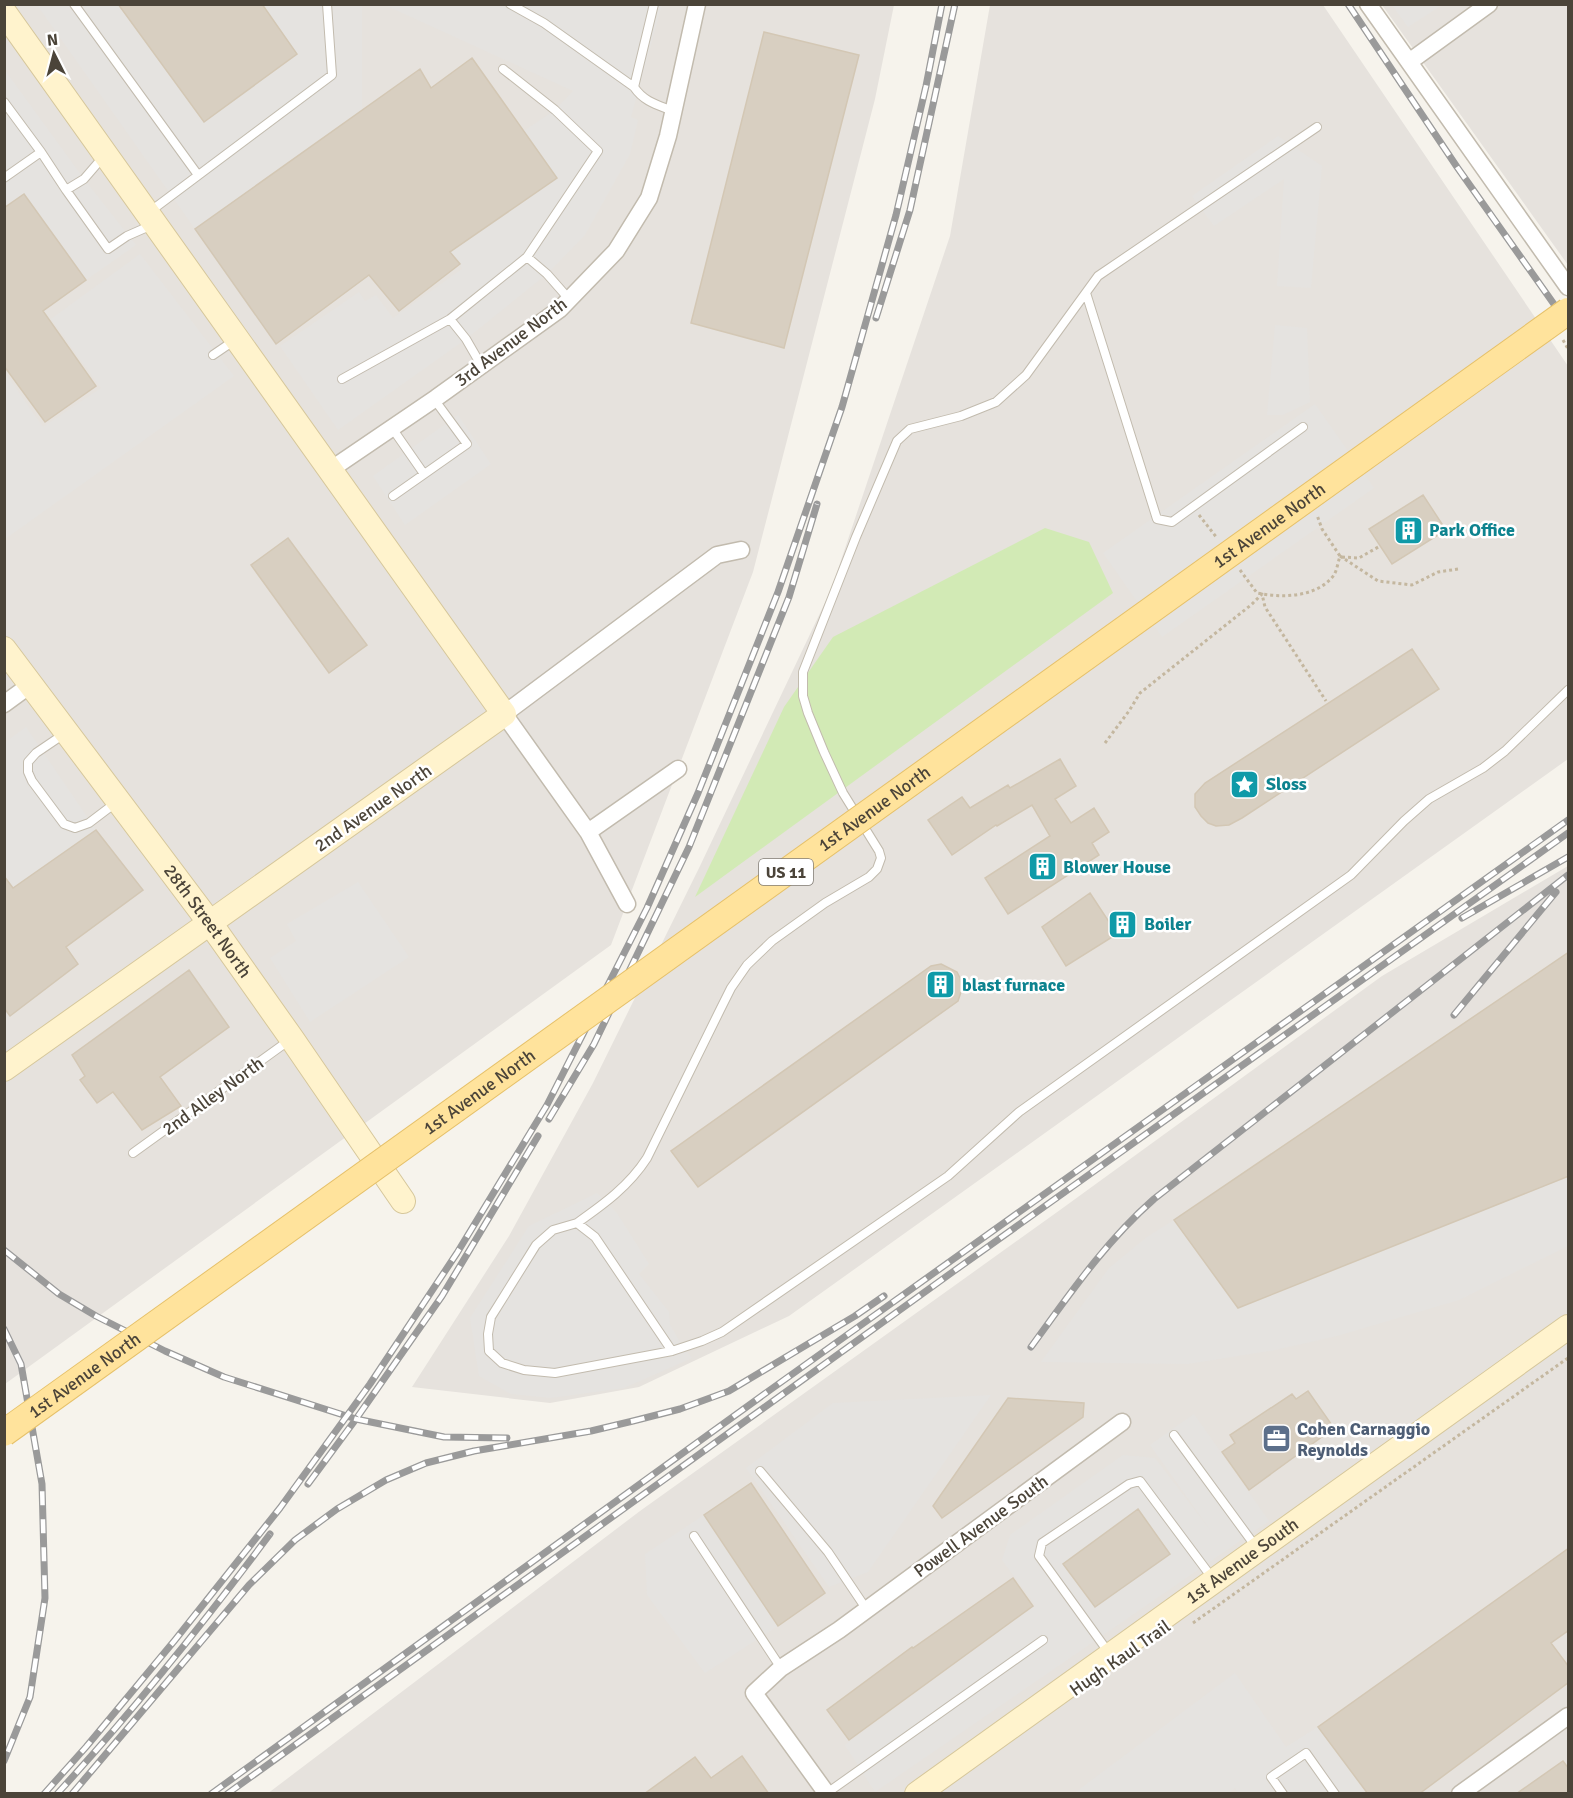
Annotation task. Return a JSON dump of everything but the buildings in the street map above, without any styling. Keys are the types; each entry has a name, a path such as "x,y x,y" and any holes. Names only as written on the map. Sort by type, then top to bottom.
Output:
{"main road":[{"name":"1st Avenue North","path":"4,1433 1569,311"}],"street":[{"name":"3rd Avenue North","path":"330,470 560,309 616,251 649,198 668,136 697,4"},
{"path":"1368,4 1569,287"},
{"path":"1409,62 1489,4"},
{"path":"4,12 588,832 627,904"},
{"name":"2nd Avenue North","path":"4,1069 504,714 717,555 741,550"},
{"name":"28th Street North","path":"4,649 210,923 403,1201"},
{"path":"4,704 30,685"},
{"path":"588,832 678,769"},
{"name":"1st Avenue South","path":"917,1794 1569,1327"},
{"name":"Powell Avenue South","path":"827,1793 754,1693 781,1668 867,1610 1122,1422"},
{"path":"1460,1794 1569,1716"}],"lane":[{"path":"74,4 198,175"},
{"path":"4,102 108,249 152,219 198,175 332,75 327,4"},
{"path":"510,4 544,23 634,87 647,101 673,111"},
{"path":"634,87 654,4"},
{"path":"342,379 450,319 528,257 598,151 555,110 502,69"},
{"path":"1317,127 1098,276 1026,375 996,402 962,416 910,429 897,441 803,672 803,696 808,713 843,793 879,851 881,858 877,869 869,877 825,903 772,941 747,965 731,988 647,1158 636,1175 607,1203 577,1223 554,1230 536,1245 491,1317 488,1335 489,1352 502,1363 524,1370 555,1373 672,1351 722,1332 948,1176 1019,1112 1351,875 1429,799 1483,768 1505,752 1569,690"},
{"path":"4,178 41,152"},
{"path":"66,190 84,179 105,154"},
{"path":"528,257 569,299"},
{"path":"1086,293 1157,519 1172,522 1303,427"},
{"path":"450,319 466,339 481,365"},
{"path":"213,355 237,339"},
{"path":"393,496 467,444 434,399"},
{"path":"392,428 424,474"},
{"path":"66,733 36,753 28,762 28,772 64,824 75,828 89,823 118,801"},
{"name":"2nd Alley North","path":"133,1154 292,1039"},
{"path":"577,1223 595,1237 672,1351"},
{"path":"1174,1435 1258,1550"},
{"path":"760,1471 828,1552 867,1610"},
{"path":"1111,1656 1040,1556 1042,1543 1129,1484 1140,1481 1214,1581"},
{"path":"694,1536 781,1668"},
{"path":"827,1793 1043,1640"},
{"path":"1283,1794 1271,1777 1306,1753 1335,1794"}],"path":[{"path":"1380,546 1359,558 1340,556 1378,581 1401,584 1412,585 1438,572 1458,569"},
{"path":"1106,743 1140,693 1262,594 1264,606 1326,701"},
{"name":"Hugh Kaul Trail","path":"1186,1628 1569,1358"}],"shaded area":[{"path":"5,5 894,5 875,99 753,572 611,945 5,1384"},
{"path":"37,5 118,5 204,122 297,54 262,5 362,5 362,110 195,229"},
{"path":"385,5 662,5 631,117 638,120 630,154 585,235 547,274 466,339 338,430 280,346 359,292 365,301 376,295 393,318 462,269 450,252 557,178 524,131 555,110 573,91"},
{"path":"990,5 1323,5 1568,366 1568,759 789,1316 639,1387 550,1403 412,1387 509,1236 593,1083 700,866 831,590 950,236"},
{"path":"1382,5 1568,5 1568,265"},
{"path":"1392,5 1442,5 1408,27"},
{"path":"4,69 84,179 136,245 86,280 24,194 5,208"},
{"path":"1278,136 1322,166 1311,288 1277,286 1284,179 1214,226 1192,196"},
{"path":"140,254 234,376 5,539 4,371 43,427 101,388 51,319"},
{"path":"1275,325 1307,328 1310,402 1283,415 1267,415"},
{"path":"1315,404 1374,488 1162,637 1103,553"},
{"path":"458,415 491,464 405,525 373,476"},
{"path":"26,727 96,830 13,888 5,876 4,743"},
{"path":"1568,866 1568,1793 267,1794 640,1511 1382,976"},
{"path":"358,882 409,957 310,1022 270,958 296,941 287,924"},
{"path":"1568,1176 1568,1246 1459,1300 1337,1336 1275,1350 1188,1364 1041,1362 1109,1268 1147,1237 1174,1220 1238,1308"},
{"path":"597,1193 617,1213 649,1264 639,1274 669,1312 670,1325 692,1358 624,1388 551,1398 511,1394 479,1376 470,1318 529,1226"},
{"path":"991,1395 868,1572 829,1587 746,1468 833,1403"},
{"path":"1194,1414 1269,1521 875,1792 845,1745 1035,1605 1002,1560 1010,1535 1123,1455 1155,1458 1211,1531 1150,1445"},
{"path":"704,1515 778,1626 705,1673 647,1595 645,1554"},
{"path":"1235,1673 1286,1747 1318,1727 1368,1793 1239,1794 1235,1788 1228,1794 1073,1794"}],"green space":[{"path":"1045,528 1089,542 1113,593 695,897 784,707 833,637"}],"railway":[{"path":"44,1794 175,1640 280,1508 370,1384 457,1253 547,1105 647,908 698,793 778,592 842,407 896,215 926,86 942,4"},
{"path":"876,318 910,210 955,4"},
{"path":"1348,4 1457,167 1568,324"},
{"path":"549,1119 594,1044 689,847 789,597 817,504"},
{"path":"211,1794 770,1390 1568,820"},
{"path":"227,1794 1568,833"},
{"path":"1462,918 1568,857"},
{"path":"1031,1347 1104,1251 1154,1199 1568,875"},
{"path":"1454,1015 1556,892"},
{"path":"308,1484 442,1296 538,1136"},
{"path":"4,1250 59,1294 96,1316 165,1351 224,1377 356,1419 444,1437 507,1438"},
{"path":"72,1794 249,1585 295,1540 337,1509 386,1480 426,1463 474,1451 591,1431 680,1409 729,1391 855,1316 884,1296"},
{"path":"4,1329 21,1364 42,1484 45,1598 30,1697 4,1761"},
{"path":"57,1794 167,1667 270,1534"}],"place":[{"name":"Park Office","path":"1408,530"},
{"name":"Sloss","path":"1245,784"},
{"name":"Blower House","path":"1042,867"},
{"name":"Boiler","path":"1123,924"},
{"name":"blast furnace","path":"941,985"},
{"name":"Cohen Carnaggio Reynolds","path":"1276,1439"}]}
